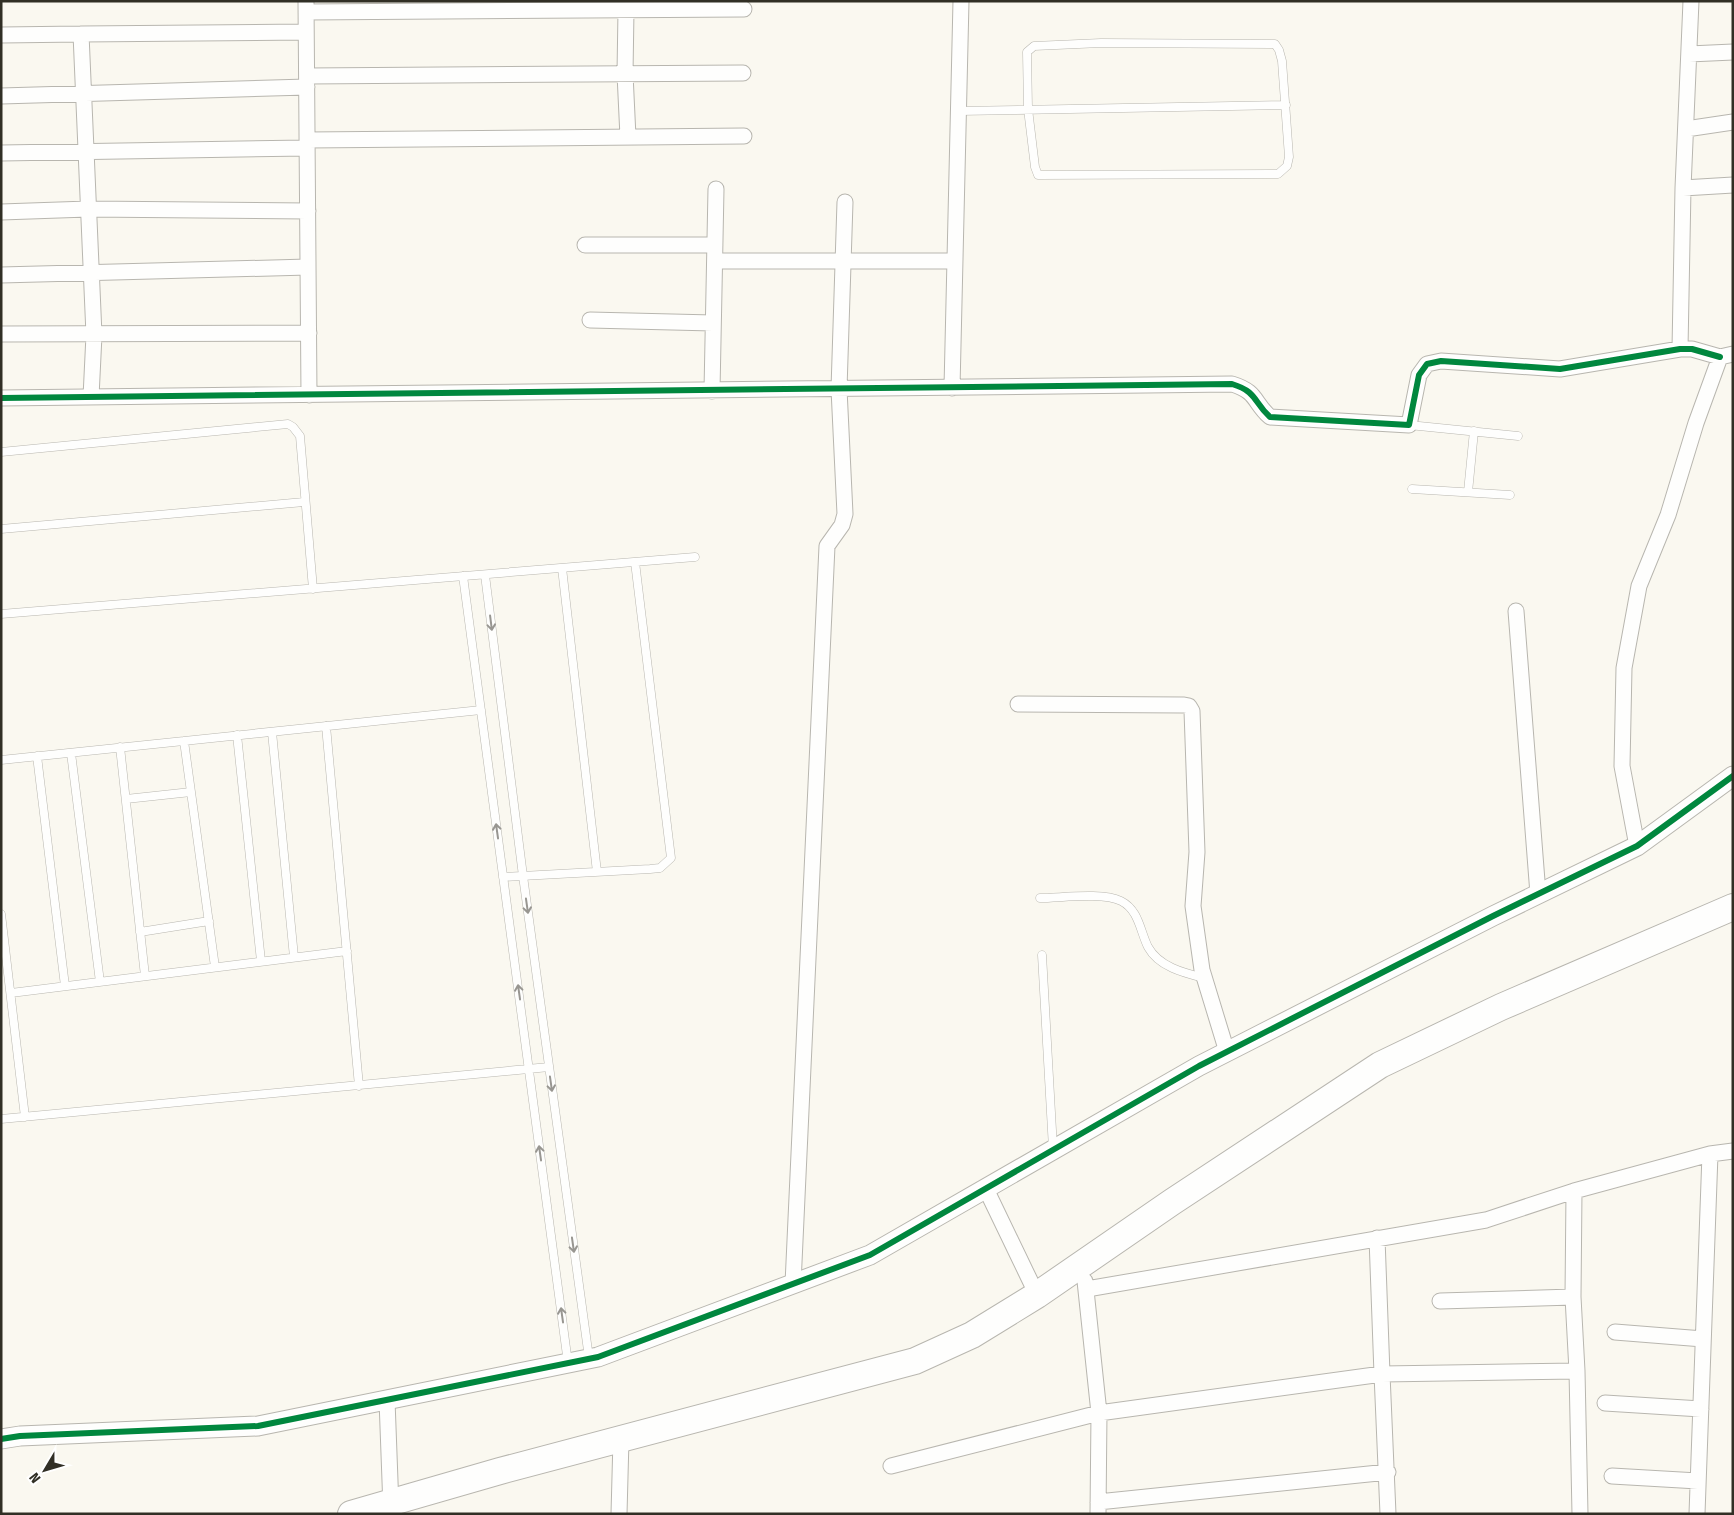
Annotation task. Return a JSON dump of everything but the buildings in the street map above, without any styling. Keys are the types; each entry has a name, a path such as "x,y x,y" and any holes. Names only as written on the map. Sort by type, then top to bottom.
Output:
{"highway":[{"path":"351,1514 391,1508 621,1439 915,1361 972,1336 1037,1295 1380,1065 1501,1007 1733,907"}],"street":[{"path":"952,388 961,1"},
{"path":"1680,349 1683,188 1691,1"},
{"path":"309,394 306,7 626,10 744,9"},
{"path":"626,10 625,74 628,137"},
{"path":"1,35 306,32"},
{"path":"81,34 94,335 91,397"},
{"path":"1689,54 1733,52"},
{"path":"1,96 83,95 307,82 743,73"},
{"path":"1686,129 1733,122"},
{"path":"1,153 307,144 744,136"},
{"path":"1683,188 1733,185"},
{"path":"712,391 716,189"},
{"path":"792,1284 827,546 842,525 844,514 839,389 845,202"},
{"path":"1,212 88,210 308,211"},
{"path":"586,245 715,245"},
{"path":"715,261 843,259 955,261"},
{"path":"1,275 308,267"},
{"path":"590,320 713,322"},
{"path":"1,334 309,333"},
{"path":"1,398 1232,384 1244,388 1255,395 1270,416 1409,425 1419,375 1427,364 1441,361 1560,369 1680,349 1692,349 1726,355 1696,423 1668,515 1639,586 1624,668 1622,766 1637,846"},
{"path":"1516,612 1538,894"},
{"path":"1018,704 1189,706 1192,711 1197,852 1193,906 1204,978 1227,1052"},
{"path":"1,1439 20,1436 258,1426 568,1363 589,1358 870,1255 1227,1052 1538,894 1637,846 1733,776"},
{"path":"1087,1289 1486,1220 1574,1191 1710,1154 1733,1151"},
{"path":"1697,1514 1710,1154"},
{"path":"986,1189 1037,1295"},
{"path":"1574,1191 1573,1297 1577,1371 1580,1514"},
{"path":"1377,1238 1388,1472 1388,1514"},
{"path":"1080,1265 1087,1289 1099,1413 1098,1508 1388,1472"},
{"path":"1440,1301 1573,1297"},
{"path":"1615,1332 1703,1339"},
{"path":"892,1466 1099,1413 1382,1374 1577,1371"},
{"path":"387,1400 391,1508"},
{"path":"1605,1403 1701,1409"},
{"path":"619,1514 621,1439"},
{"path":"1612,1476 1698,1481"}],"lane":[{"path":"1101,43 1270,43 1279,50 1286,105 1288,166 1278,174 1042,177 1037,173 1035,167 1028,109 1026,57 1034,46 1101,43"},
{"path":"959,111 1286,105"},
{"path":"1,452 288,424 300,436 312,589"},
{"path":"1409,425 1518,436"},
{"path":"1468,492 1474,431"},
{"path":"1412,489 1510,495"},
{"path":"1,529 304,502"},
{"path":"1,614 695,557"},
{"path":"503,877 660,868 671,858 635,562"},
{"path":"562,568 597,872"},
{"path":"486,575 523,876 589,1358"},
{"path":"463,576 568,1363"},
{"path":"1,760 481,710"},
{"path":"326,726 359,1086"},
{"path":"272,732 294,957"},
{"path":"237,736 261,961"},
{"path":"184,741 215,967"},
{"path":"120,748 145,976"},
{"path":"71,753 100,982"},
{"path":"37,756 65,986"},
{"path":"126,799 191,792"},
{"path":"1040,898 1104,897 1121,901 1139,921 1148,948 1158,959 1180,972 1204,978"},
{"path":"1,914 25,1117"},
{"path":"140,932 209,921"},
{"path":"10,993 347,951"},
{"path":"1042,955 1053,1150"},
{"path":"1,1119 549,1067"}],"cycle path":[{"path":"1,398 1232,384 1247,390 1270,417 1409,425 1419,375 1427,364 1441,361 1560,369 1680,349 1692,349 1720,357"},
{"path":"1,1439 20,1436 258,1426 598,1357 870,1255 1199,1066 1493,916 1637,846 1733,776"}]}
